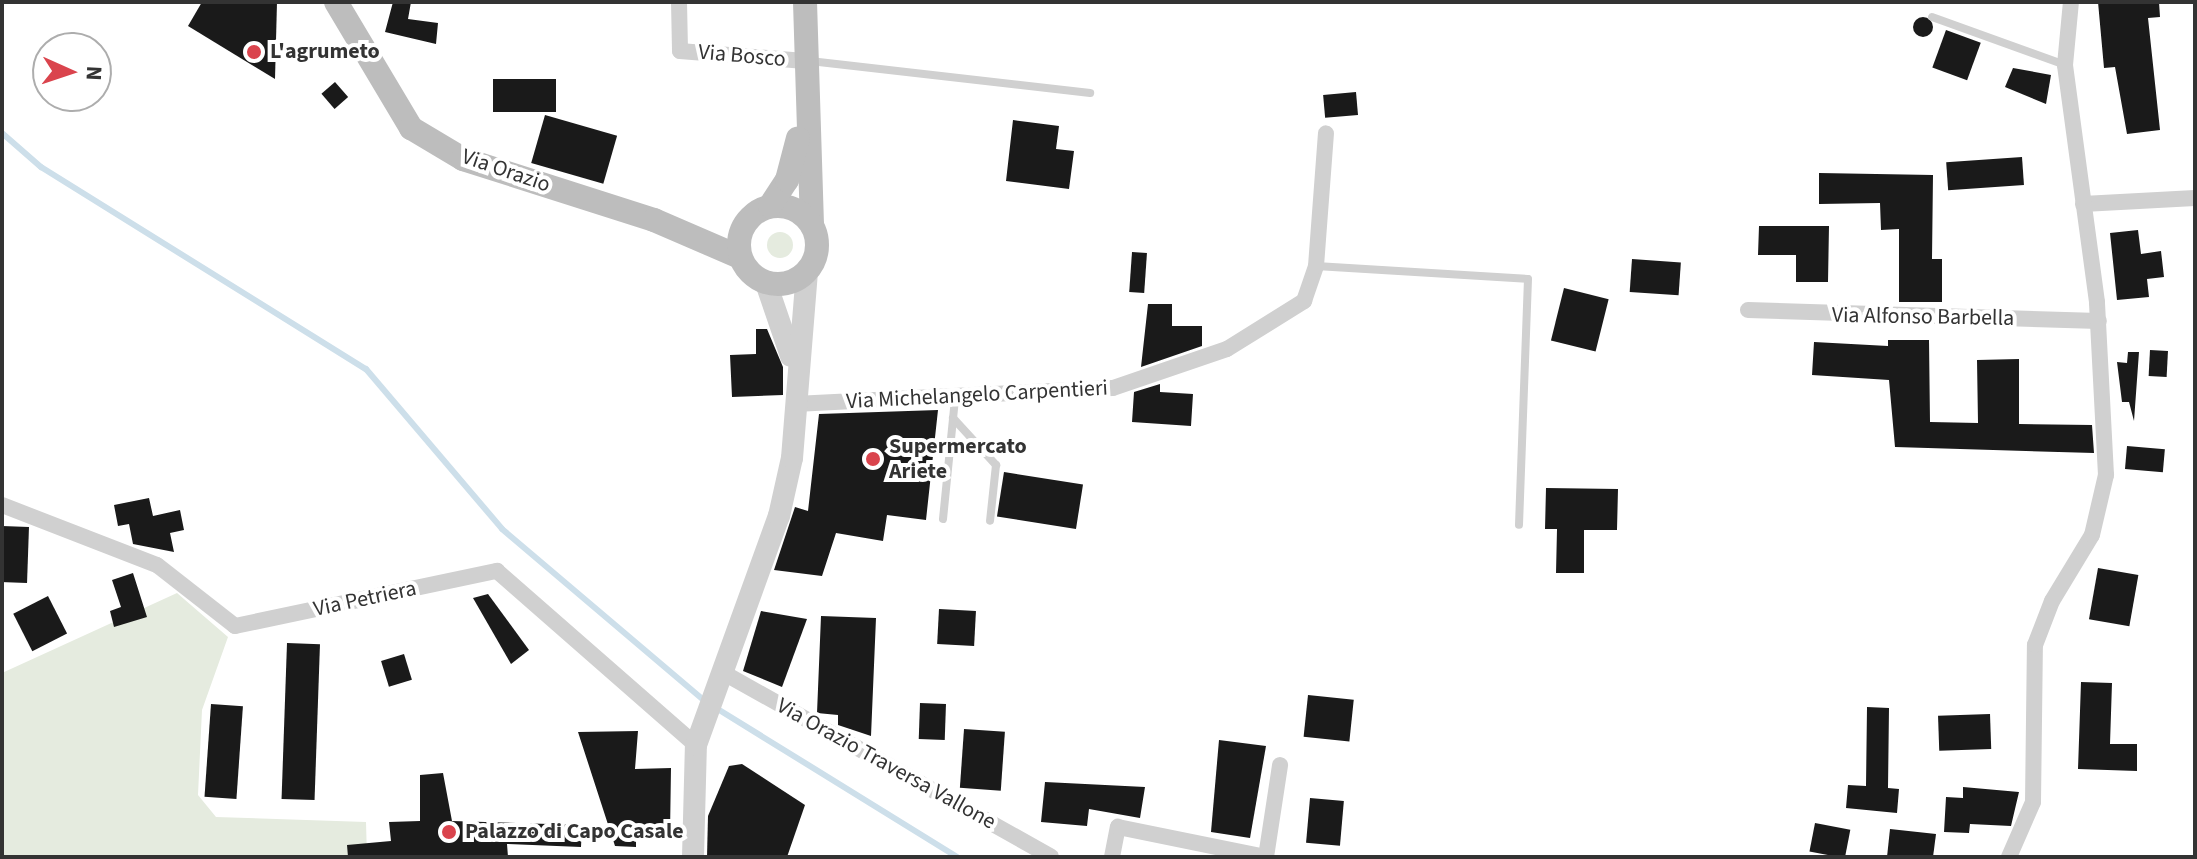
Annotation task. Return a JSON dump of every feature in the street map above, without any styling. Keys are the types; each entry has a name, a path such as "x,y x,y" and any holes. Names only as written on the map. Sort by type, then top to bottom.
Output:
{"main road":[{"name":"Via Orazio","path":"336,2 411,128 463,159 654,220"},
{"path":"654,220 740,257 766,283 788,283 807,271 817,249 812,225 804,117 805,2"},
{"path":"654,220 704,231 744,224 770,206 787,180 804,117"},
{"path":"770,206 794,209 812,225"},
{"path":"740,257 744,224"}],"street":[{"name":"Via Bosco","path":"679,2 680,51 805,61"},
{"path":"2009,857 2033,802 2035,645 2052,601 2092,535 2106,475 2099,321 2065,65 2071,2"},
{"name":"Via Michelangelo Carpentieri","path":"796,396 955,399 1113,388 1185,369 1304,301 1316,266 1326,133"},
{"path":"2083,204 2190,198"},
{"path":"693,857 696,745 779,516 796,396 807,271"},
{"path":"766,283 787,329 796,396"},
{"name":"Via Alfonso Barbella","path":"1748,310 2099,321"},
{"name":"Via Petriera","path":"2,505 157,565 235,626 497,571 696,745"},
{"name":"Via Orazio Traversa Vallone","path":"722,672 1051,857"},
{"path":"1112,857 1118,827 1266,857 1280,765"}],"lane":[{"path":"1932,17 2065,65"},
{"path":"805,61 1090,93"},
{"path":"1316,266 1528,279 1519,525"},
{"path":"943,519 955,399"},
{"path":"953,418 996,465 990,521"}],"shaded area":[{"path":"780,232 790,235 793,245 790,255 780,258 770,255 767,245 770,235"},
{"path":"177,593 228,637 202,710 198,795 216,817 366,822 367,857 2,857 2,673"}],"building":[{"name":"L'agrumeto","path":"202,2 277,2 275,79 188,26"},
{"path":"393,2 411,2 408,19 438,23 436,44 385,32"},
{"path":"2098,2 2159,2 2160,17 2148,18 2160,130 2127,134 2115,67 2104,68"},
{"path":"1923,17 1930,20 1933,27 1930,34 1923,37 1916,34 1913,27 1916,20"},
{"path":"1946,30 1981,43 1967,80 1932,68"},
{"path":"2013,68 2051,75 2046,104 2005,87"},
{"path":"493,79 556,79 556,112 493,112"},
{"path":"335,82 348,97 335,109 321,94"},
{"path":"1356,92 1358,115 1325,118 1323,95"},
{"path":"545,115 617,136 603,184 531,163"},
{"path":"1013,120 1059,126 1056,149 1074,151 1069,189 1006,181"},
{"path":"2022,157 2024,185 1948,190 1946,162"},
{"path":"1819,173 1933,175 1932,259 1942,259 1942,302 1899,302 1899,229 1881,230 1880,203 1819,204"},
{"path":"1759,226 1829,226 1828,282 1796,282 1796,255 1758,255"},
{"path":"2138,230 2141,254 2161,251 2164,277 2147,279 2149,297 2117,300 2110,233"},
{"path":"1132,252 1147,253 1144,293 1129,292"},
{"path":"1632,259 1681,262 1679,295 1630,292"},
{"path":"1564,288 1609,299 1596,352 1551,340"},
{"path":"1148,304 1172,304 1172,326 1202,326 1202,346 1141,367"},
{"path":"756,329 767,329 783,367 783,395 732,397 730,355 756,354"},
{"path":"1888,340 1929,340 1930,422 1978,423 1977,360 2019,359 2019,424 2092,425 2094,453 1895,447 1889,380 1812,375 1814,342 1888,346"},
{"path":"2150,350 2168,351 2167,377 2149,376"},
{"path":"2128,352 2139,352 2134,421 2129,402 2122,402 2117,362 2127,363"},
{"path":"1160,384 1160,392 1193,394 1191,426 1132,422 1134,392"},
{"name":"Supermercato Ariete","path":"938,410 926,520 887,515 883,541 836,533 822,576 774,570 795,507 808,511 819,414"},
{"path":"2127,446 2165,449 2163,472 2125,469"},
{"path":"1004,472 1083,485 1076,529 997,516"},
{"path":"1546,488 1618,489 1617,530 1584,530 1584,573 1556,573 1557,529 1545,529"},
{"path":"149,498 153,516 180,510 184,530 170,533 174,552 133,544 129,524 118,526 114,505"},
{"path":"2,526 29,527 27,583 2,582"},
{"path":"2098,568 2138,575 2129,626 2089,619"},
{"path":"133,573 147,617 114,627 110,611 121,607 112,580"},
{"path":"488,594 529,650 511,664 473,598"},
{"path":"48,596 67,633 32,651 13,614"},
{"path":"939,609 976,611 974,646 937,644"},
{"path":"761,611 807,619 782,687 743,671"},
{"path":"821,616 876,618 871,736 838,725 838,715 817,713"},
{"path":"287,643 320,644 315,800 282,799"},
{"path":"404,654 412,680 389,687 381,661"},
{"path":"2081,682 2112,683 2110,744 2137,744 2137,771 2078,769"},
{"path":"1308,695 1354,700 1349,742 1304,737"},
{"path":"920,703 946,704 945,740 919,739"},
{"path":"211,704 243,706 236,799 205,797"},
{"path":"1867,707 1889,708 1888,788 1899,789 1897,813 1846,808 1848,785 1866,786"},
{"path":"1990,714 1991,749 1939,751 1938,716"},
{"path":"964,729 1005,732 1001,791 960,788"},
{"path":"638,731 635,769 671,768 670,834 636,834 636,847 615,846 578,732"},
{"path":"1219,740 1266,746 1250,838 1211,832"},
{"path":"742,764 805,805 787,857 707,857 708,816 729,766"},
{"path":"443,773 452,821 582,825 581,847 507,844 508,857 348,857 347,845 391,841 389,822 420,821 420,775"},
{"path":"1045,782 1145,787 1140,818 1089,809 1087,826 1041,822"},
{"path":"1963,787 2019,792 2011,826 1970,824 1969,833 1944,832 1946,797 1963,798"},
{"path":"1310,798 1344,801 1340,846 1306,843"},
{"path":"1815,823 1850,830 1845,857 1809,851"},
{"path":"1890,829 1936,834 1933,857 1887,857"}],"waterway":[{"path":"2,133 41,167 366,369 502,529 706,702"},
{"path":"716,708 957,857"}],"place":[{"name":"L'agrumeto","path":"254,52"},
{"name":"Supermercato Ariete","path":"873,459"},
{"name":"Palazzo di Capo Casale","path":"449,832"}]}
